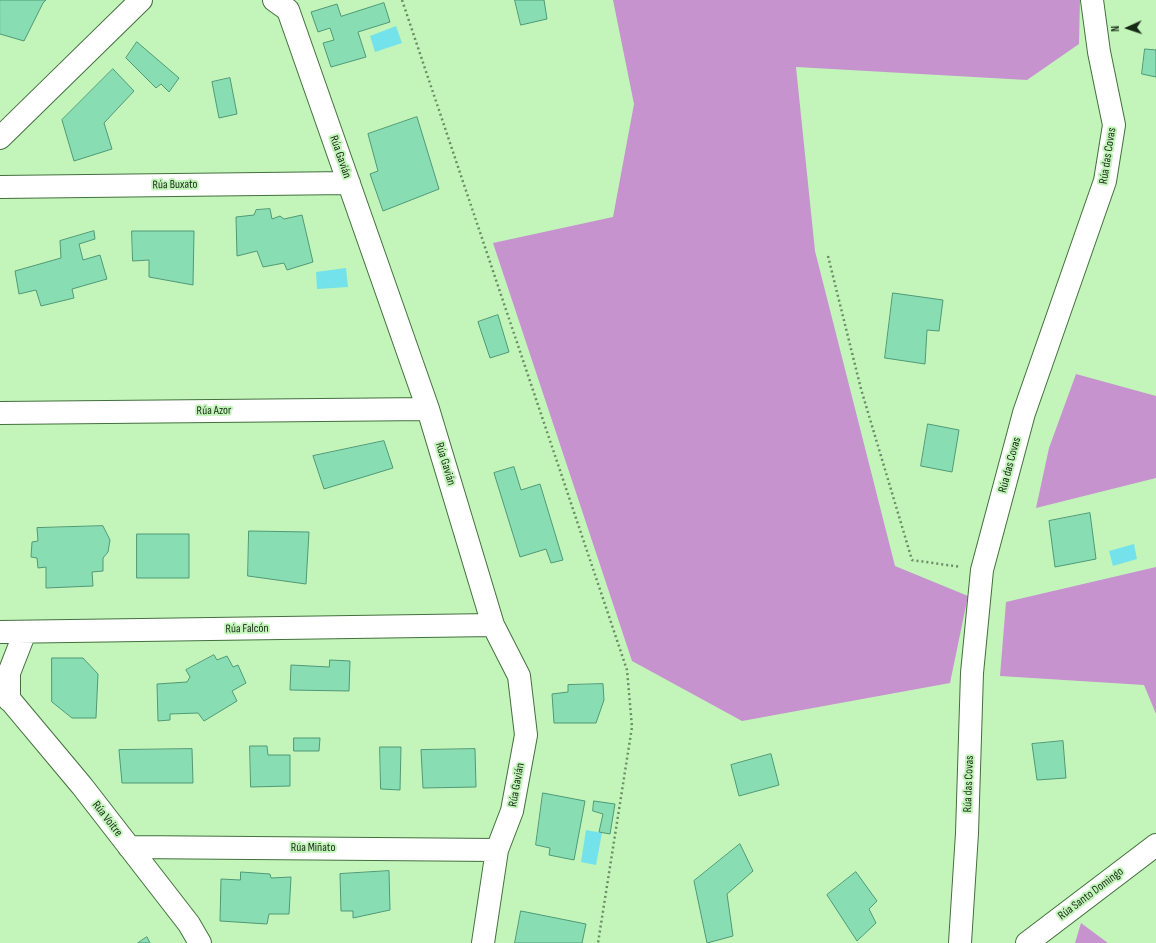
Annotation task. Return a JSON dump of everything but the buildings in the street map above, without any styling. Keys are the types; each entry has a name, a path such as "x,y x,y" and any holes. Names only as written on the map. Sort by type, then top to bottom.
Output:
{"street":[{"path":"0,138 141,0"},
{"name":"Rúa Gavián","path":"274,0 288,10 428,409 493,625 519,676 526,735 512,811 497,850 483,943"},
{"name":"Rúa das Covas","path":"960,943 967,833 972,672 982,570 1024,413 1106,180 1114,125 1092,0"},
{"name":"Rúa Buxato","path":"0,187 349,183"},
{"name":"Rúa Azor","path":"0,413 428,409"},
{"name":"Rúa Falcón","path":"0,632 493,625"},
{"name":"Rúa Voitre","path":"25,632 9,674 5,694 82,786 189,924 200,943"},
{"name":"Rúa Santo Domingo","path":"1027,943 1156,845"},
{"name":"Rúa Miñato","path":"129,847 497,850"}],"path":[{"path":"402,0 627,670 632,727 598,943"},
{"path":"828,256 861,389 912,560 982,570"}],"shaded area":[{"path":"613,0 1080,0 1079,44 1027,80 796,67 815,251 895,566 968,596 950,683 742,721 632,661 493,243 613,217 634,104"},
{"path":"1076,374 1156,396 1156,478 1036,508 1049,448"},
{"path":"1156,567 1156,714 1144,685 1000,676 1006,602"},
{"path":"1081,923 1108,943 1075,943"}],"water":[{"path":"396,26 402,43 375,52 370,36"},
{"path":"346,268 348,287 317,289 316,272"},
{"path":"1134,544 1137,559 1113,566 1109,551"},
{"path":"586,830 602,833 596,865 581,862"}]}
